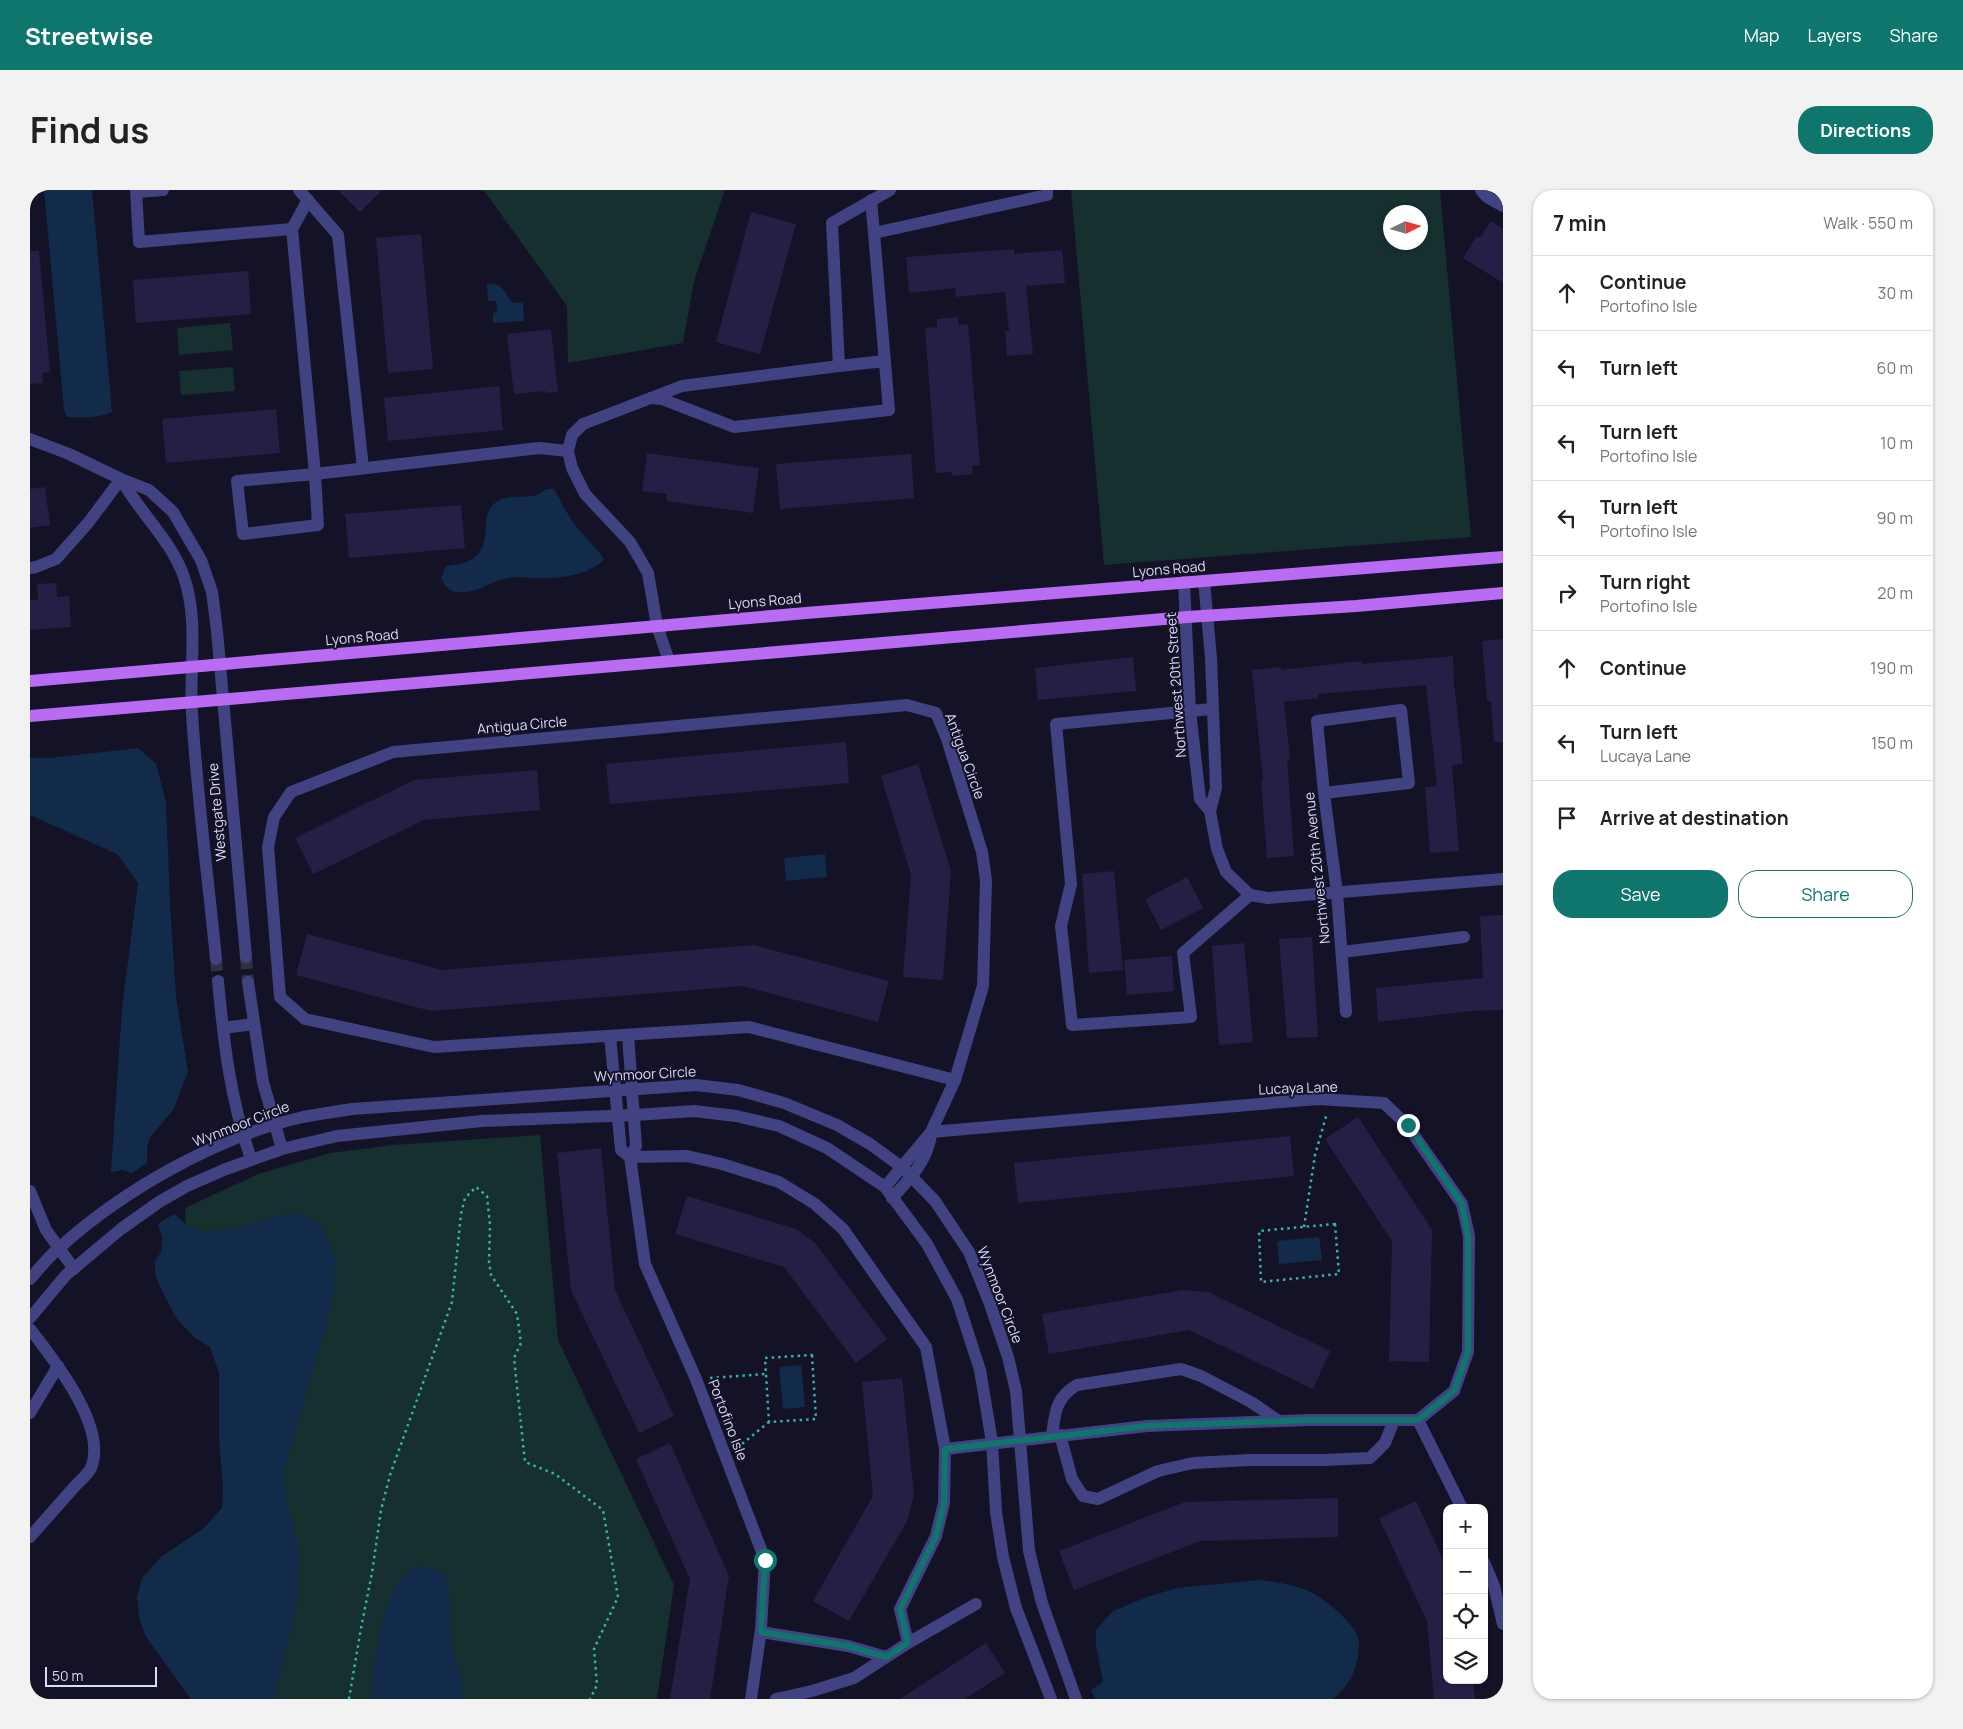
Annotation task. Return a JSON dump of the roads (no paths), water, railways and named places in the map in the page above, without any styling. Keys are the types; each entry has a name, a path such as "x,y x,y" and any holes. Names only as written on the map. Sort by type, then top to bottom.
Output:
{"main road":[{"name":"Lyons Road","path":"30,681 657,626 1503,557"},
{"path":"30,716 1187,617 1356,606 1503,592"}],"street":[{"path":"164,190 136,191 139,242 292,229"},
{"path":"299,190 338,235 363,468"},
{"path":"839,366 832,223 890,190"},
{"path":"874,233 1047,195 1047,190"},
{"path":"1481,190 1486,198 1503,206"},
{"path":"308,200 292,229 315,474 318,525 243,534 236,481 315,474 539,448 568,451"},
{"path":"652,398 662,399 734,427 888,410 872,200"},
{"path":"670,661 657,626 648,573 630,542 585,494 572,468 568,451 572,435 583,424 682,386 884,361"},
{"name":"Westgate Drive","path":"30,439 69,454 149,490 173,512 201,560 212,592 217,631 246,957"},
{"path":"30,568 56,559 88,524 121,479"},
{"name":"Westgate Drive","path":"121,479 132,500 167,542 184,578 191,610 191,702 216,959"},
{"name":"Northwest 20th Street","path":"1204,581 1211,658 1216,788 1210,811 1217,850 1226,872 1250,895"},
{"name":"Northwest 20th Street","path":"1184,582 1190,712 1200,799 1210,811"},
{"name":"Antigua Circle","path":"888,1192 903,1168 931,1132 955,1080 983,986 986,880 982,852 947,740 936,713 907,705 393,752 291,792 274,816 268,846 280,997 305,1019 434,1047 749,1027 955,1080"},
{"path":"1212,709 1056,724 1071,884 1061,926 1072,1025 1191,1017 1183,953 1250,895 1268,898 1503,879"},
{"name":"Northwest 20th Avenue","path":"1324,793 1410,783 1401,710 1317,721 1324,793 1337,893 1346,1012"},
{"path":"1342,952 1464,937"},
{"path":"218,981 226,1064 243,1137 251,1159"},
{"path":"248,982 263,1082 282,1149"},
{"path":"222,1028 254,1024"},
{"path":"628,1035 635,1116"},
{"path":"610,1036 617,1116"},
{"name":"Wynmoor Circle","path":"30,1279 58,1249 126,1195 176,1166 243,1137 302,1117 352,1109 696,1084 738,1090 784,1103 837,1125 870,1144 903,1168 934,1201 969,1252 987,1295 1008,1357 1016,1391 1029,1552 1042,1603 1076,1699"},
{"name":"Lucaya Lane","path":"931,1132 1318,1099 1384,1103 1408,1125 1462,1204 1468,1236 1468,1352 1454,1391 1418,1420"},
{"path":"30,1318 66,1275 121,1229 159,1202 187,1186 251,1159 282,1149 337,1136 482,1121 635,1116 694,1111 736,1116 779,1126 827,1148 888,1192 927,1244 957,1298 980,1370 992,1442 996,1512 1003,1557 1016,1608 1051,1699"},
{"name":"Portofino Isle","path":"617,1116 621,1150 630,1157"},
{"name":"Portofino Isle","path":"635,1116 636,1146 630,1157 645,1264 696,1379 765,1560 761,1632 751,1699"},
{"name":"Antigua Circle","path":"888,1192 912,1178 929,1148 931,1132"},
{"path":"630,1157 687,1156 722,1164 779,1182 815,1204 843,1229 926,1346 945,1449 944,1503 936,1536 900,1609 908,1643"},
{"path":"30,1191 46,1230 74,1269"},
{"path":"30,1329 58,1366 85,1412 92,1430 95,1452 91,1469 30,1537"},
{"path":"30,1413 58,1366"},
{"path":"1279,1421 1250,1402 1201,1376 1181,1370 1169,1370 1077,1385 1066,1391 1059,1401 1056,1436 1072,1479 1083,1496 1098,1499 1158,1471 1192,1463 1370,1458 1385,1443 1394,1420"},
{"path":"945,1449 992,1442 1147,1426 1279,1421 1418,1420 1460,1504"},
{"path":"1488,1572 1494,1586 1503,1624"},
{"path":"776,1699 812,1691 854,1678 908,1643 976,1604"},
{"path":"761,1632 848,1646 886,1657"}],"water":[{"path":"44,190 92,190 112,412 84,417 67,417 64,410"},
{"path":"487,284 501,287 513,303 523,302 524,321 493,323 493,313 497,312 496,301 488,301"},
{"path":"547,489 554,489 575,525 604,560 589,570 563,577 512,577 464,592 457,592 447,587 441,578 446,566 467,562 477,555 482,548 487,516 495,503 509,497 533,496"},
{"path":"138,748 156,764 166,802 176,997 188,1072 173,1110 151,1136 147,1147 147,1163 132,1173 123,1170 111,1172 122,1008 138,883 117,854 30,815 30,758 51,758"},
{"path":"825,854 827,877 786,881 784,858"},
{"path":"294,1213 314,1219 325,1232 335,1260 335,1283 327,1322 284,1470 285,1494 299,1550 298,1600 274,1699 191,1699 146,1637 139,1618 137,1597 142,1578 161,1557 204,1528 222,1508 219,1373 210,1347 195,1338 177,1319 155,1274 155,1261 161,1252 162,1237 158,1224 174,1214 189,1227 204,1232 238,1228"},
{"path":"1319,1237 1322,1260 1279,1264 1277,1241"},
{"path":"801,1365 805,1407 783,1409 779,1367"},
{"path":"425,1566 443,1573 447,1581 450,1598 451,1642 461,1678 462,1699 371,1699 377,1649 392,1594 400,1580 410,1570"},
{"path":"1259,1580 1290,1585 1308,1591 1338,1612 1355,1631 1359,1645 1355,1667 1345,1687 1333,1699 1095,1699 1091,1690 1103,1682 1096,1646 1096,1630 1113,1611 1147,1597 1177,1588"}],"tunnel":[{"path":"246,957 248,982"},
{"path":"216,959 218,981"}]}
